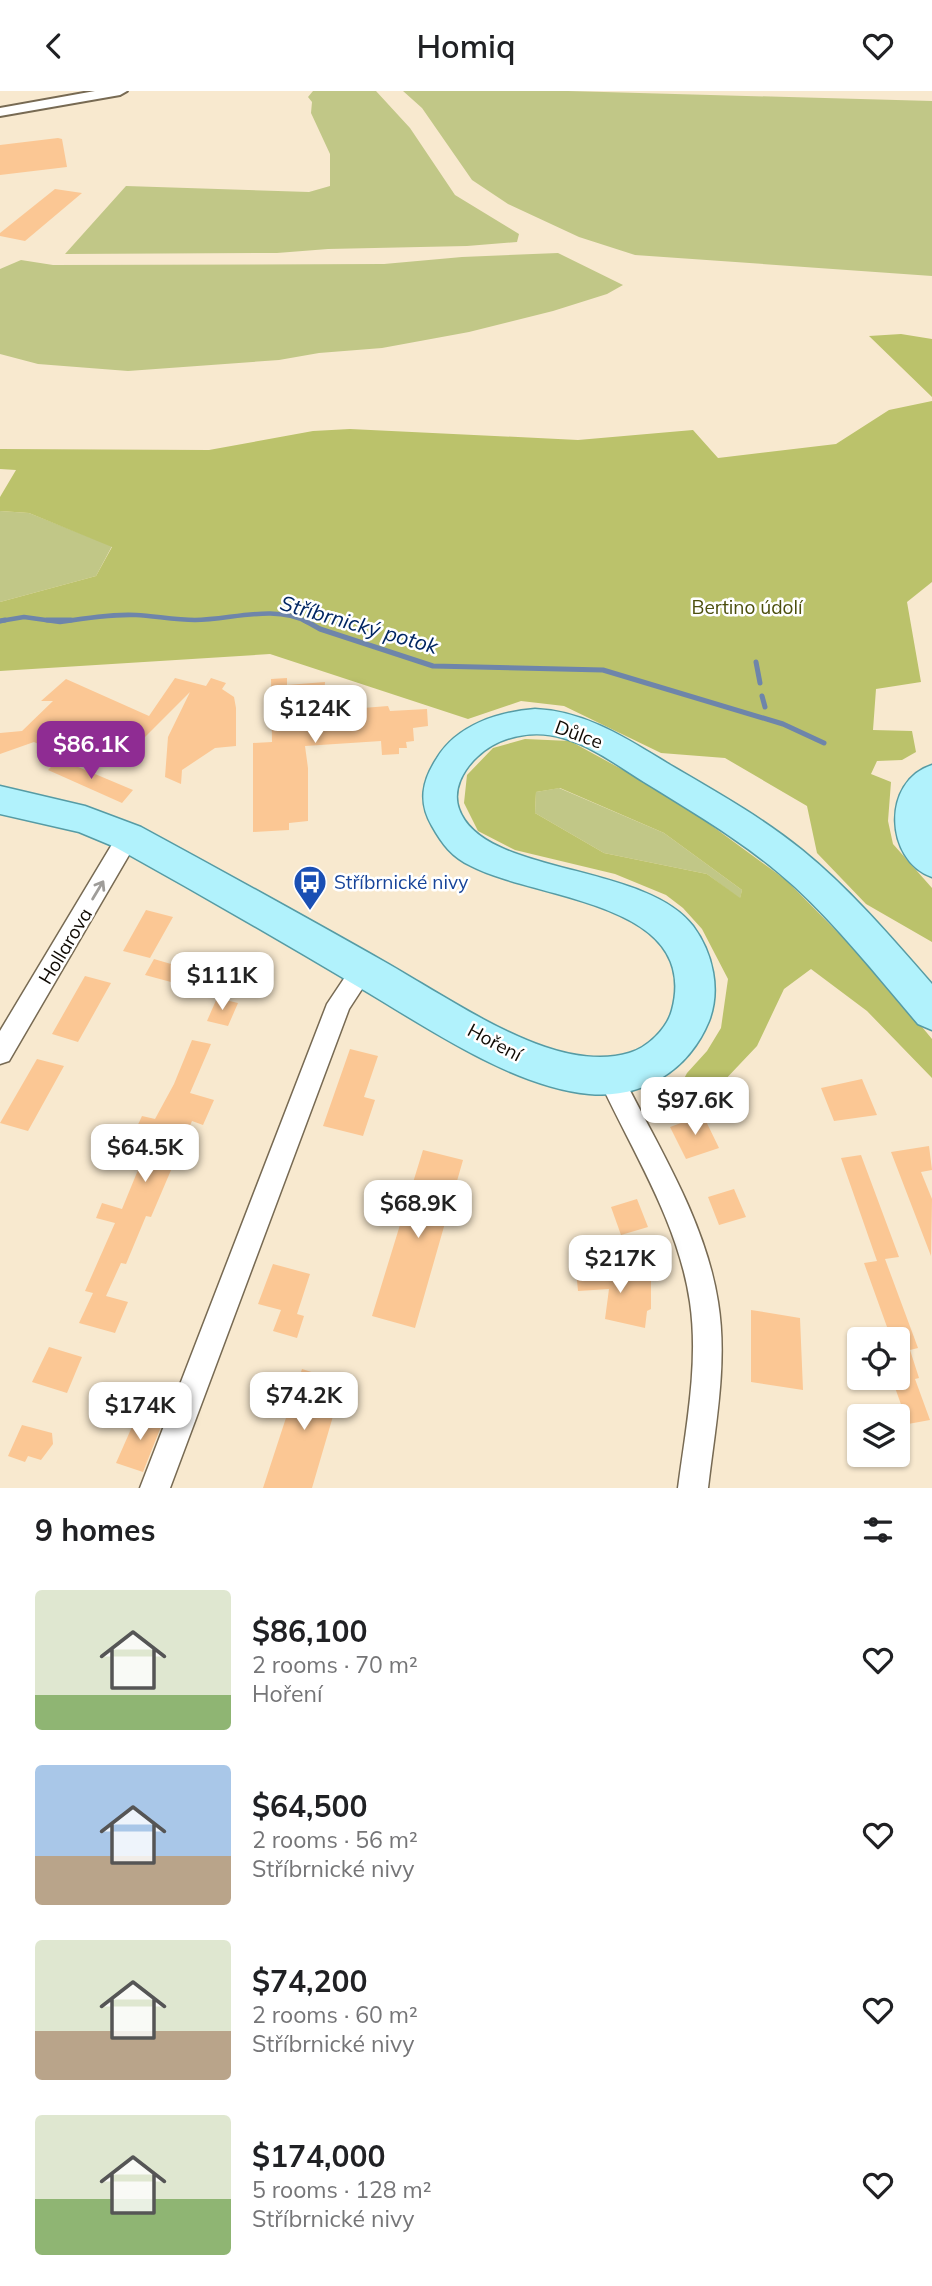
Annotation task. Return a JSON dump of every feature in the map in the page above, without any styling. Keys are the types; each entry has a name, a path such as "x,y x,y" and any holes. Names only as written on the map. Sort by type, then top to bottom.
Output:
{"main road":[{"name":"Důlce","path":"609,1075 628,1073 649,1064 682,1036 691,1021 697,993 696,974 677,933 642,907 621,898 523,871 486,857 467,847 454,834 443,818 439,798 441,781 450,763 465,747 482,735 501,727 542,721 587,734 740,823 806,874 841,908 932,1012"},
{"path":"932,778 913,801 910,817 922,851 932,862"},
{"name":"Hoření","path":"0,800 74,816 128,837 534,1062 587,1074 609,1075"}],"street":[{"path":"0,112 72,95 120,91"},
{"name":"Hollarova","path":"0,1053 128,837"},
{"path":"155,1488 339,1004 363,969"},
{"path":"609,1075 684,1229 704,1301 706,1370 693,1488"}],"green space":[{"path":"313,91 376,91 410,128 455,195 519,234 517,242 277,253 65,254 126,186 309,192 330,186 330,154 311,113 312,102 308,97"},
{"path":"403,91 568,91 932,101 932,276 635,255 579,237 508,204 472,180 422,108"},
{"path":"558,253 623,285 607,294 553,311 469,332 382,348 319,353 279,360 128,371 38,364 0,354 0,269 21,260 53,265 384,264"},
{"path":"901,334 932,339 932,397 869,336"},
{"name":"Bertino údolí","path":"932,401 932,582 907,602 921,682 876,689 873,730 912,731 916,752 902,760 877,761 871,774 891,782 888,821 893,844 932,888 932,942 866,904 817,853 807,806 725,758 661,753 564,706 521,701 468,719 270,654 0,671 0,602 96,576 112,547 29,513 0,511 0,497 16,470 0,469 0,449 209,450 313,431 350,429 578,440 693,430 718,458 836,444 889,410"},
{"path":"0,511 29,513 112,546 96,576 0,602"},
{"path":"525,739 570,741 636,777 704,820 786,880 874,969 932,1039 932,1078 867,1011 811,969 784,989 757,1046 704,1102 668,1109 687,1073 707,1051 721,1028 728,979 702,929 683,908 666,895 615,874 515,850 478,831 464,803 467,775 493,748","holes":["560,788 664,833 742,890 740,898 707,874 604,853 535,813 536,792"]},
{"path":"559,788 664,833 742,890 740,899 707,874 604,853 535,813 536,792"}],"building":[{"path":"62,139 67,167 0,175 0,145"},
{"path":"55,189 82,193 25,241 0,236 0,233"},
{"path":"175,678 206,686 211,678 226,683 222,689 234,697 236,708 236,746 215,748 182,770 181,784 165,777 168,737 190,692 124,758 79,737 62,755 34,742 0,754 0,733 22,731 53,701 41,701 66,679 149,716"},
{"path":"287,678 287,685 325,682 324,698 364,699 363,708 388,706 390,711 427,709 428,726 413,728 414,741 406,742 407,748 399,748 399,754 382,755 381,741 305,746 308,768 308,821 289,823 289,830 253,832 253,743 272,742 271,679"},
{"path":"59,759 133,790 122,803 48,770"},
{"path":"146,910 173,917 150,958 123,951"},
{"path":"154,959 206,974 197,989 145,975"},
{"path":"85,976 111,983 78,1042 52,1034"},
{"path":"217,998 238,1003 228,1026 207,1021"},
{"path":"192,1040 211,1044 190,1093 214,1100 203,1125 192,1121 151,1217 146,1216 126,1264 121,1263 106,1296 128,1302 115,1333 79,1323 93,1293 85,1291 115,1223 96,1218 102,1203 122,1209 138,1170 119,1165 142,1116 155,1119 174,1084"},
{"path":"350,1049 378,1056 364,1097 375,1100 363,1136 323,1126"},
{"path":"37,1059 64,1066 28,1131 0,1123"},
{"path":"862,1079 877,1115 834,1121 821,1088"},
{"path":"703,1115 719,1148 686,1159 670,1127"},
{"path":"929,1146 932,1170 921,1172 932,1199 931,1256 891,1152"},
{"path":"423,1150 463,1160 415,1328 372,1316"},
{"path":"861,1155 899,1257 885,1259 918,1348 910,1350 910,1327 887,1327 864,1263 877,1261 841,1158"},
{"path":"734,1189 746,1217 719,1225 708,1197"},
{"path":"637,1199 648,1227 621,1235 611,1207"},
{"path":"273,1264 310,1274 297,1314 304,1316 297,1338 273,1331 281,1310 258,1304"},
{"path":"576,1270 606,1270 651,1279 651,1309 647,1311 645,1328 605,1319 609,1289 578,1291"},
{"path":"751,1310 800,1318 803,1390 751,1382"},
{"path":"49,1347 82,1357 67,1393 32,1382"},
{"path":"910,1350 919,1378 915,1379 930,1420 910,1424 910,1404 901,1404 896,1390 910,1390"},
{"path":"302,1369 343,1382 312,1488 263,1488"},
{"path":"139,1411 164,1419 143,1472 116,1463"},
{"path":"22,1425 52,1433 53,1444 41,1460 28,1456 25,1462 8,1456"}],"waterway":[{"name":"Stříbrnický potok","path":"5,620 0,621 24,617 60,622 117,615 195,620 267,613 307,622"},
{"name":"Stříbrnický potok","path":"47,620 71,620"},
{"name":"Stříbrnický potok","path":"304,620 320,629 433,666 603,670 783,724 824,743"},
{"path":"756,662 760,683"},
{"path":"762,696 765,707"}],"place":[{"name":"Stříbrnické nivy","path":"310,912"}]}
